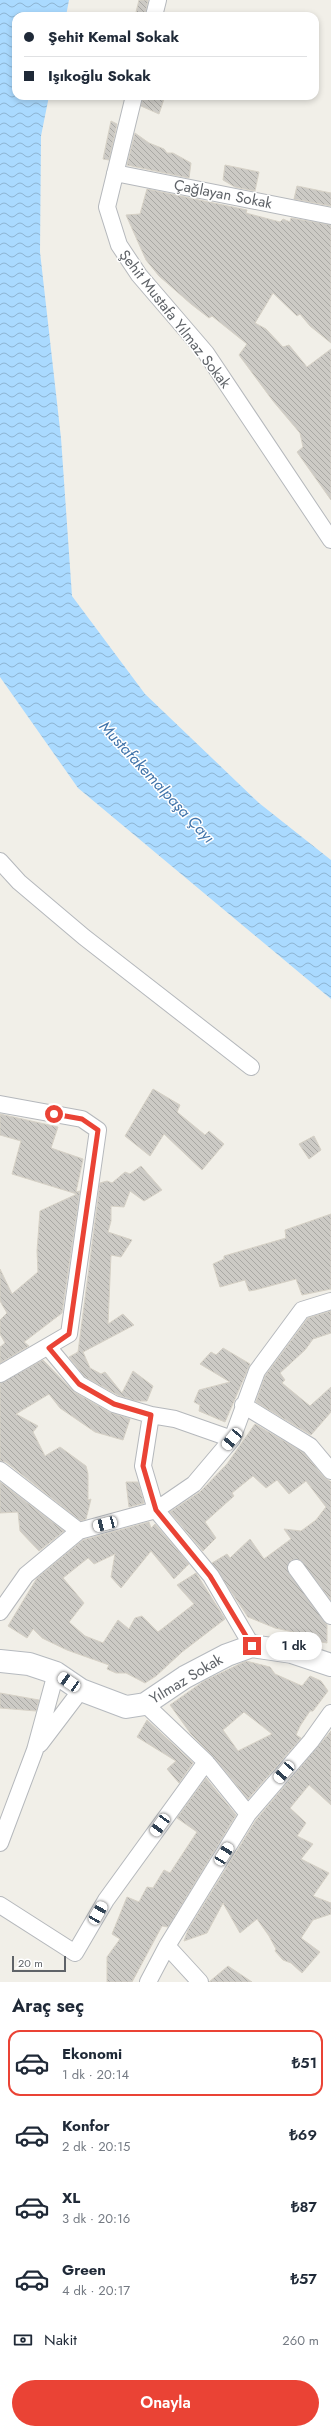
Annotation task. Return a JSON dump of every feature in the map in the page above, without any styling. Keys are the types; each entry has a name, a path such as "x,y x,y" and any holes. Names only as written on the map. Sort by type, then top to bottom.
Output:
{"main road":[{"name":"Yılmaz Sokak","path":"0,1661 29,1664 56,1673 81,1690 126,1707 145,1704 192,1674 227,1655 252,1646 292,1652 331,1665"}],"street":[{"path":"155,12 158,0"},
{"name":"Şehit Mustafa Yılmaz Sokak","path":"133,100 107,207 119,245 139,275 206,353 331,540"},
{"name":"Çağlayan Sokak","path":"115,172 331,216"},
{"path":"0,861 19,882 84,937 251,1068"},
{"path":"0,1104 82,1119 98,1130 69,1334 49,1348 0,1374"},
{"path":"0,1612 26,1575 79,1531 156,1510 194,1484 232,1439 243,1405 257,1371 302,1310 331,1301"},
{"path":"49,1348 79,1384 114,1404 151,1415 175,1419 232,1439"},
{"path":"243,1405 310,1446 331,1472"},
{"path":"151,1415 143,1466 156,1510 210,1576 252,1646"},
{"path":"0,1470 79,1531"},
{"path":"296,1568 331,1616"},
{"path":"0,1843 35,1750 56,1673"},
{"path":"35,1750 81,1690"},
{"path":"145,1704 206,1762 248,1814"},
{"path":"148,1982 167,1946 248,1814 311,1741 331,1713"},
{"path":"0,1905 75,1953 106,1900 206,1762"},
{"path":"167,1946 200,1982"}],"water":[{"name":"Mustafakemalpaşa Çayı","path":"0,0 69,0 67,12 12,12 12,100 48,100 41,136 40,252 61,438 72,596 145,694 259,803 331,860 331,999 78,788 0,677"}],"building":[{"path":"139,0 148,0 146,12 136,12"},
{"path":"142,100 164,100 159,114 141,106"},
{"path":"111,121 117,124 109,160 103,159"},
{"path":"135,133 149,143 164,149 167,153 173,153 191,163 189,178 127,165"},
{"path":"225,165 259,172 255,191 235,187 223,180"},
{"path":"297,186 331,193 331,206 294,199"},
{"path":"147,189 247,210 246,213 280,222 283,219 290,222 291,218 331,225 331,343 310,326 300,314 297,316 273,293 255,323 266,329 283,347 289,345 307,367 331,349 331,500 297,452 303,447 300,433 273,401 239,355 247,344 212,316 209,318 191,304 159,276 146,260 126,215 140,214"},
{"path":"153,1089 180,1105 177,1112 205,1135 209,1131 224,1144 202,1170 164,1134 150,1156 125,1136"},
{"path":"0,1114 58,1127 51,1148 83,1159 76,1192 80,1191 62,1313 24,1342 29,1346 0,1363 0,1347 5,1343 0,1334 0,1320 7,1313 0,1301 0,1269 12,1294 38,1272 37,1251 40,1211 77,1194 12,1174 21,1141 0,1135"},
{"path":"314,1136 321,1150 309,1159 299,1144"},
{"path":"141,1166 162,1190 144,1201 130,1191 124,1207 111,1206 111,1221 108,1232 132,1240 121,1257 111,1255 108,1324 123,1314 134,1325 83,1352 90,1368 101,1374 105,1372 122,1393 133,1371 153,1386 147,1401 136,1401 118,1395 85,1377 69,1357 78,1352 100,1183 107,1181 112,1183 125,1172 130,1174"},
{"path":"331,1214 331,1289 302,1295 296,1279 249,1291 245,1280 220,1287 213,1264 224,1259 224,1256 286,1238 285,1230"},
{"path":"331,1311 331,1333 313,1339 305,1350 280,1373 285,1380 282,1383 310,1406 331,1387 331,1412 311,1435 256,1402 265,1376 308,1318"},
{"path":"223,1348 250,1364 225,1422 199,1411 200,1405 194,1402 199,1390 230,1382 200,1364 211,1352 216,1355"},
{"path":"43,1360 74,1392 109,1412 130,1419 123,1440 95,1432 60,1408 49,1394 16,1414 38,1426 33,1432 45,1456 60,1447 86,1466 88,1474 88,1500 91,1499 86,1519 81,1521 6,1462 0,1461 0,1383"},
{"path":"255,1424 304,1453 324,1477 331,1482 331,1600 300,1560 291,1560 287,1569 327,1625 327,1643 310,1640 298,1633 275,1628 248,1617 212,1563 227,1554 230,1558 250,1539 264,1559 291,1539 284,1529 301,1531 316,1520 326,1507 306,1481 289,1494 277,1480 266,1488 253,1476 232,1493 234,1496 205,1522 216,1538 203,1551 170,1512 200,1492 227,1464"},
{"path":"0,1482 64,1531 39,1551 20,1531 18,1512 0,1513"},
{"path":"126,1482 138,1482 144,1503 129,1507"},
{"path":"149,1522 151,1528 155,1524 189,1564 174,1579 151,1551 121,1588 111,1577 115,1554 94,1564 88,1558 63,1578 84,1603 69,1622 85,1636 103,1643 118,1620 129,1629 135,1618 142,1616 158,1632 194,1604 177,1585 196,1573 225,1619 182,1652 156,1676 145,1683 126,1673 116,1673 107,1669 109,1665 67,1650 42,1638 33,1629 27,1638 8,1626 37,1578 83,1540"},
{"path":"246,1661 270,1667 275,1674 302,1686 310,1676 321,1681 328,1691 313,1711 310,1711 300,1726 296,1735 301,1738 248,1799 213,1756 191,1734 170,1705 204,1681","holes":["244,1712 272,1734 238,1751 223,1730"]},
{"path":"0,1693 39,1700 36,1711 0,1708"},
{"path":"147,1720 193,1763 179,1783 167,1769 176,1761 137,1737"},
{"path":"331,1731 331,1805 309,1785 290,1808 306,1823 297,1836 313,1844 301,1859 329,1873 313,1896 331,1903 331,1914 313,1920 301,1938 320,1952 302,1973 291,1963 283,1960 275,1951 276,1949 269,1936 257,1919 240,1933 223,1903 207,1933 184,1941 188,1930 256,1820"},
{"path":"206,1778 236,1815 168,1927 162,1926 132,1982 107,1982 107,1957 120,1939 112,1934 127,1897 139,1902 147,1887 153,1888 164,1870 170,1873 197,1832 177,1818"},
{"path":"228,1966 252,1982 209,1982"}],"route":[{"path":"54,1114 82,1119 98,1130 69,1334 49,1348 79,1384 114,1404 151,1415 143,1466 156,1510 210,1576 252,1646"}]}
